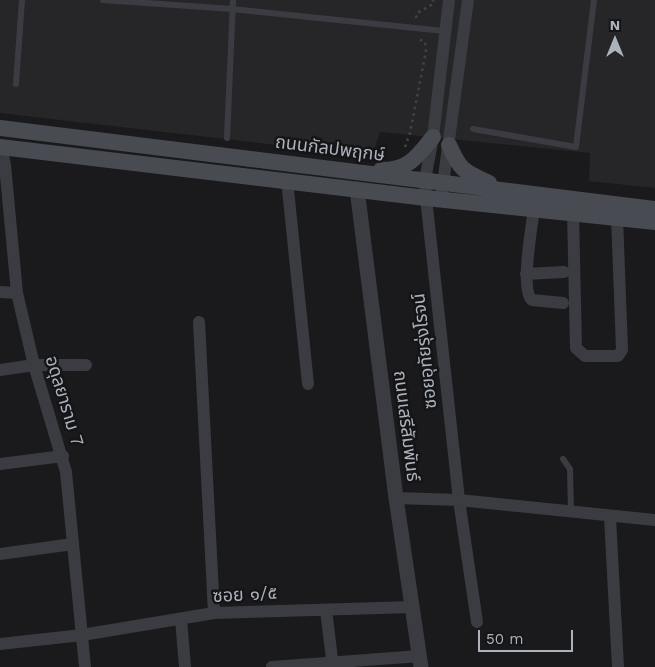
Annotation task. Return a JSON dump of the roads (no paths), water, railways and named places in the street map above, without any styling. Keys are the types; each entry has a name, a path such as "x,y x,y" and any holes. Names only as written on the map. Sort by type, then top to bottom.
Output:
{"main road":[{"name":"ถนนกัลปพฤกษ์","path":"0,128 655,209"},
{"path":"321,169 384,170 404,167 415,159 433,136"},
{"path":"450,145 458,165 468,174 505,190"},
{"name":"ถนนกัลปพฤกษ์","path":"0,147 288,180 433,199 655,222"}],"street":[{"path":"433,199 425,180 433,136 449,0"},
{"path":"433,199 443,183 450,145 468,0"},
{"name":"อดุลยาราม 7","path":"0,147 5,165 17,293 34,364 63,456 85,667"},
{"path":"288,180 308,384"},
{"name":"ถนนเสรีสัมพันธ์","path":"356,189 396,498 421,661"},
{"name":"ซอยอุทัยรุ่งโรจน์","path":"433,199 459,500 477,622"},
{"path":"534,209 526,274 528,295 530,299 562,303"},
{"path":"573,212 576,348 585,356 614,356 621,354 616,217"},
{"path":"526,274 564,272"},
{"path":"0,292 17,293"},
{"path":"199,322 214,613"},
{"path":"0,370 34,364 86,365"},
{"path":"0,464 63,456"},
{"path":"396,498 459,500 610,517 655,520"},
{"path":"610,517 618,667"},
{"path":"0,554 73,544"},
{"name":"ซอย ๑/๕","path":"0,644 82,635 214,613 412,607"},
{"path":"326,610 332,665"},
{"path":"181,619 185,667"},
{"path":"272,667 421,661"}],"lane":[{"path":"16,84 22,0"},
{"path":"103,0 232,9 444,31"},
{"path":"227,138 233,0"},
{"path":"473,129 576,147 594,0"},
{"path":"563,459 570,469 571,512"}]}
